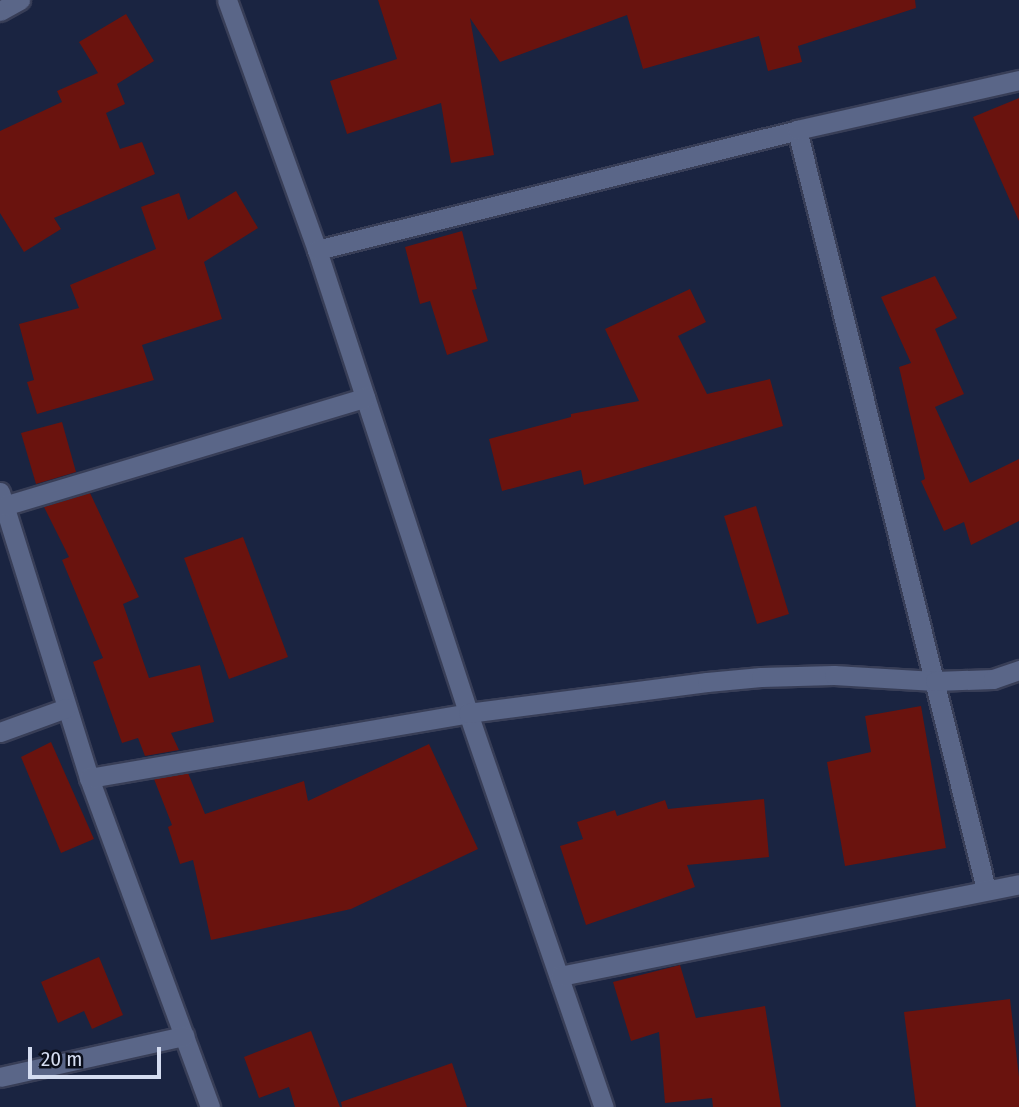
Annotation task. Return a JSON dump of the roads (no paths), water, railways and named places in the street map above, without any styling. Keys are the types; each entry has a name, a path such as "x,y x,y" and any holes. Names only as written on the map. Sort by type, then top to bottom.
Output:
{"street":[{"path":"0,11 20,0"},
{"path":"227,0 317,250 468,713 604,1107"},
{"path":"317,250 797,130 1019,80"},
{"path":"797,130 986,890"},
{"path":"210,1107 89,778 2,499 365,398"},
{"path":"89,778 468,713 761,677 834,675 936,681 993,679 1019,670"},
{"path":"0,732 66,708"},
{"path":"560,976 1019,884"},
{"path":"0,1077 184,1036"}]}
